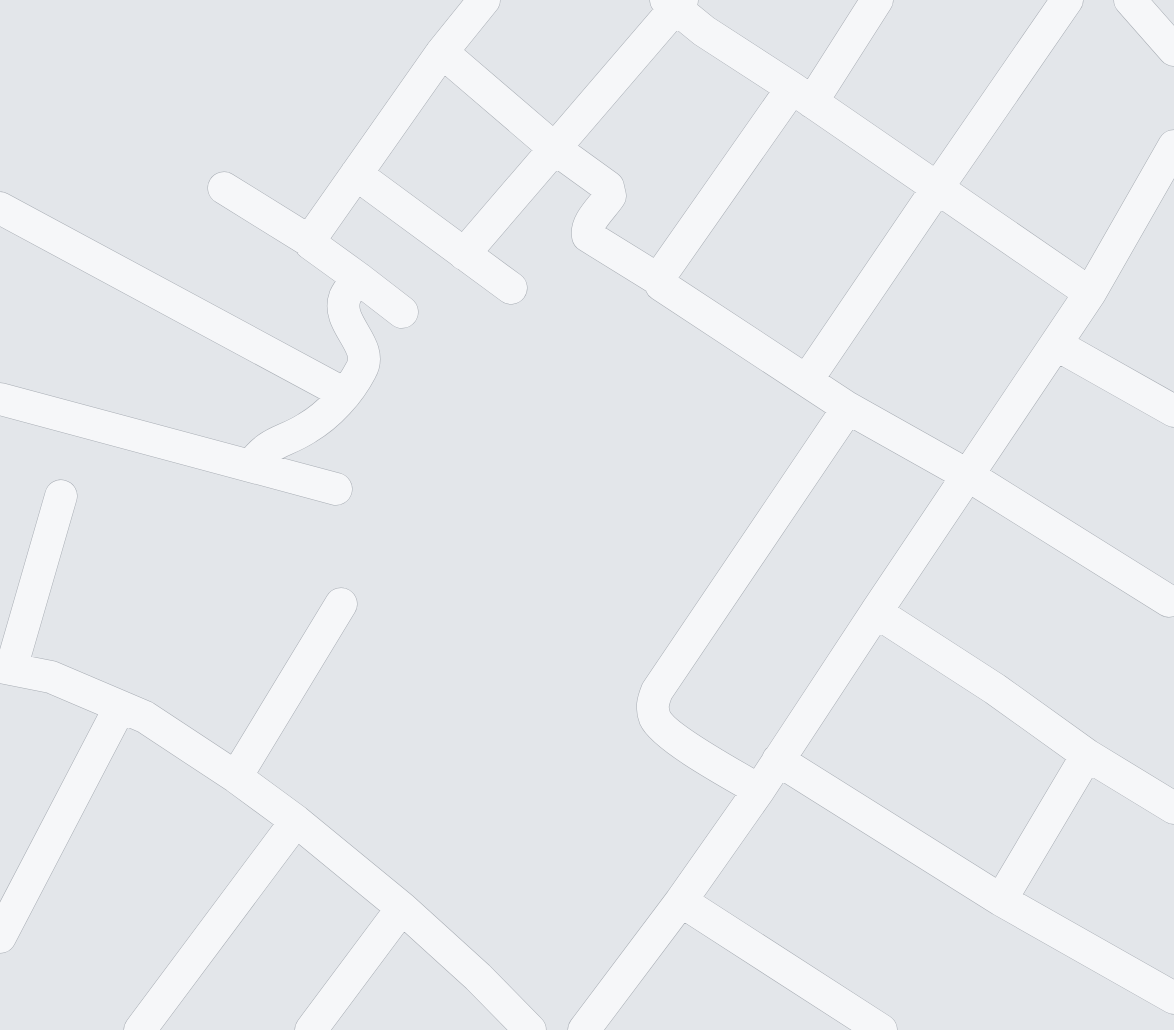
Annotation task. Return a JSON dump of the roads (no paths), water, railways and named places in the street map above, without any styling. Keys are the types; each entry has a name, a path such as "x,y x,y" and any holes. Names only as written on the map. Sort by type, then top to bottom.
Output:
{"street":[{"path":"310,242 441,52 484,0"},
{"path":"659,280 877,0"},
{"path":"807,380 1067,0"},
{"path":"1130,0 1174,50"},
{"path":"464,254 674,3 704,31 938,187 1090,293"},
{"path":"441,52 554,148 610,191 608,200 590,222 588,236 659,280 663,287 848,408 969,476 1169,601"},
{"path":"584,1030 681,902 759,790 876,612 1057,345 1090,293 1174,146"},
{"path":"356,174 511,288"},
{"path":"224,188 310,242 402,312"},
{"path":"0,208 345,394"},
{"path":"251,466 261,453 276,442 307,429 325,414 345,394 362,369 365,358 348,323 344,303 346,295 358,278"},
{"path":"1057,345 1174,411"},
{"path":"0,399 336,489"},
{"path":"759,790 668,733 656,720 652,705 657,691 848,408"},
{"path":"61,496 5,668 51,677 145,717 236,777 296,820 402,908 478,977 530,1030"},
{"path":"236,777 341,604"},
{"path":"876,612 995,689 1088,755 1174,808"},
{"path":"0,937 120,707"},
{"path":"1001,900 1088,755"},
{"path":"778,760 1001,900 1174,998"},
{"path":"140,1030 296,820"},
{"path":"681,902 881,1030"},
{"path":"311,1030 402,908"}]}
